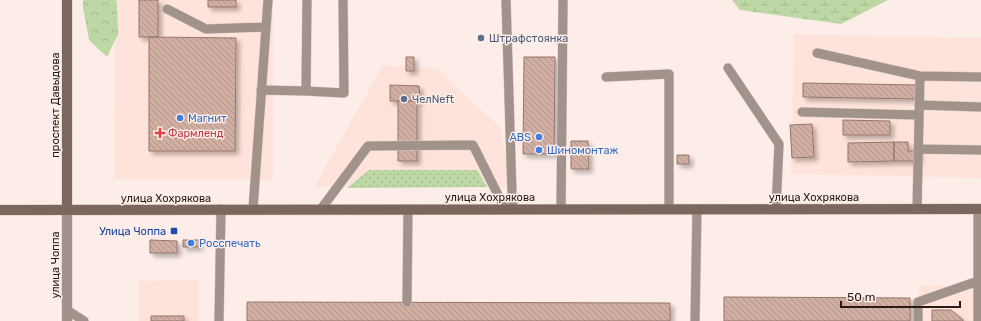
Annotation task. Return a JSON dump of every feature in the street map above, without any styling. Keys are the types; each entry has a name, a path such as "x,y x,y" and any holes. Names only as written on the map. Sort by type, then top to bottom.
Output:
{"main road":[{"name":"проспект Давыдова","path":"67,0 67,210"},
{"name":"улица Хохрякова","path":"0,210 980,209"}],"street":[{"name":"улица Чоппа","path":"67,210 67,316"}],"lane":[{"path":"253,209 268,0"},
{"path":"306,91 307,0"},
{"path":"261,90 344,93 343,0"},
{"path":"506,0 512,193 509,209"},
{"path":"561,209 563,0"},
{"path":"167,9 206,29 266,27"},
{"path":"817,53 920,76 981,77"},
{"path":"728,68 779,144 776,209"},
{"path":"606,77 669,74 669,209"},
{"path":"917,209 920,76"},
{"path":"920,105 981,107"},
{"path":"802,112 919,115"},
{"path":"321,209 368,146 473,145 509,209"},
{"path":"918,149 981,150"},
{"path":"219,321 221,209"},
{"path":"407,302 408,209"},
{"path":"695,321 697,209"},
{"path":"978,321 980,209"},
{"path":"918,321 918,302 979,274"},
{"path":"67,316 84,321"}],"shaded area":[{"path":"115,0 273,0 273,180 114,179"},
{"path":"794,34 981,38 981,178 791,174"},
{"path":"383,65 437,69 501,128 510,187 314,187"},
{"path":"199,280 199,321 139,321 139,281"},
{"path":"919,285 981,286 981,321 919,321"}],"green space":[{"path":"83,0 116,0 118,34 107,57 89,40"},
{"path":"732,0 888,0 841,24 740,10"},
{"path":"369,170 477,170 487,187 347,188"}],"building":[{"path":"139,0 158,0 158,37 139,37"},
{"path":"208,0 236,0 236,7 208,7"},
{"path":"149,37 236,38 235,151 149,151"},
{"path":"406,57 414,57 414,71 406,71"},
{"path":"524,57 555,57 554,154 523,154"},
{"path":"803,83 917,85 917,99 803,97"},
{"path":"390,85 419,86 420,101 390,101"},
{"path":"398,101 417,101 417,161 398,161"},
{"path":"843,120 890,121 890,135 843,135"},
{"path":"812,124 814,157 792,158 790,125"},
{"path":"571,141 588,141 589,169 571,169"},
{"path":"894,142 894,161 848,162 848,143"},
{"path":"894,142 908,142 908,151 918,151 919,161 894,161"},
{"path":"677,155 689,155 689,164 677,164"},
{"path":"150,240 177,241 177,253 150,253"},
{"path":"183,240 199,240 199,247 183,247"},
{"path":"724,297 910,298 910,321 724,321"},
{"path":"247,302 670,303 670,321 247,321"},
{"path":"932,310 951,310 963,321 932,321"},
{"path":"151,316 184,316 184,321 151,321"}],"place":[{"name":"Штрафстоянка","path":"481,38"},
{"name":"ЧелNeft","path":"404,99"},
{"name":"Магнит","path":"180,118"},
{"name":"Фармленд","path":"160,133"},
{"name":"ABS","path":"539,137"},
{"name":"Шиномонтаж","path":"539,150"},
{"name":"Улица Чоппа","path":"174,231"},
{"name":"Росспечать","path":"191,243"}]}
